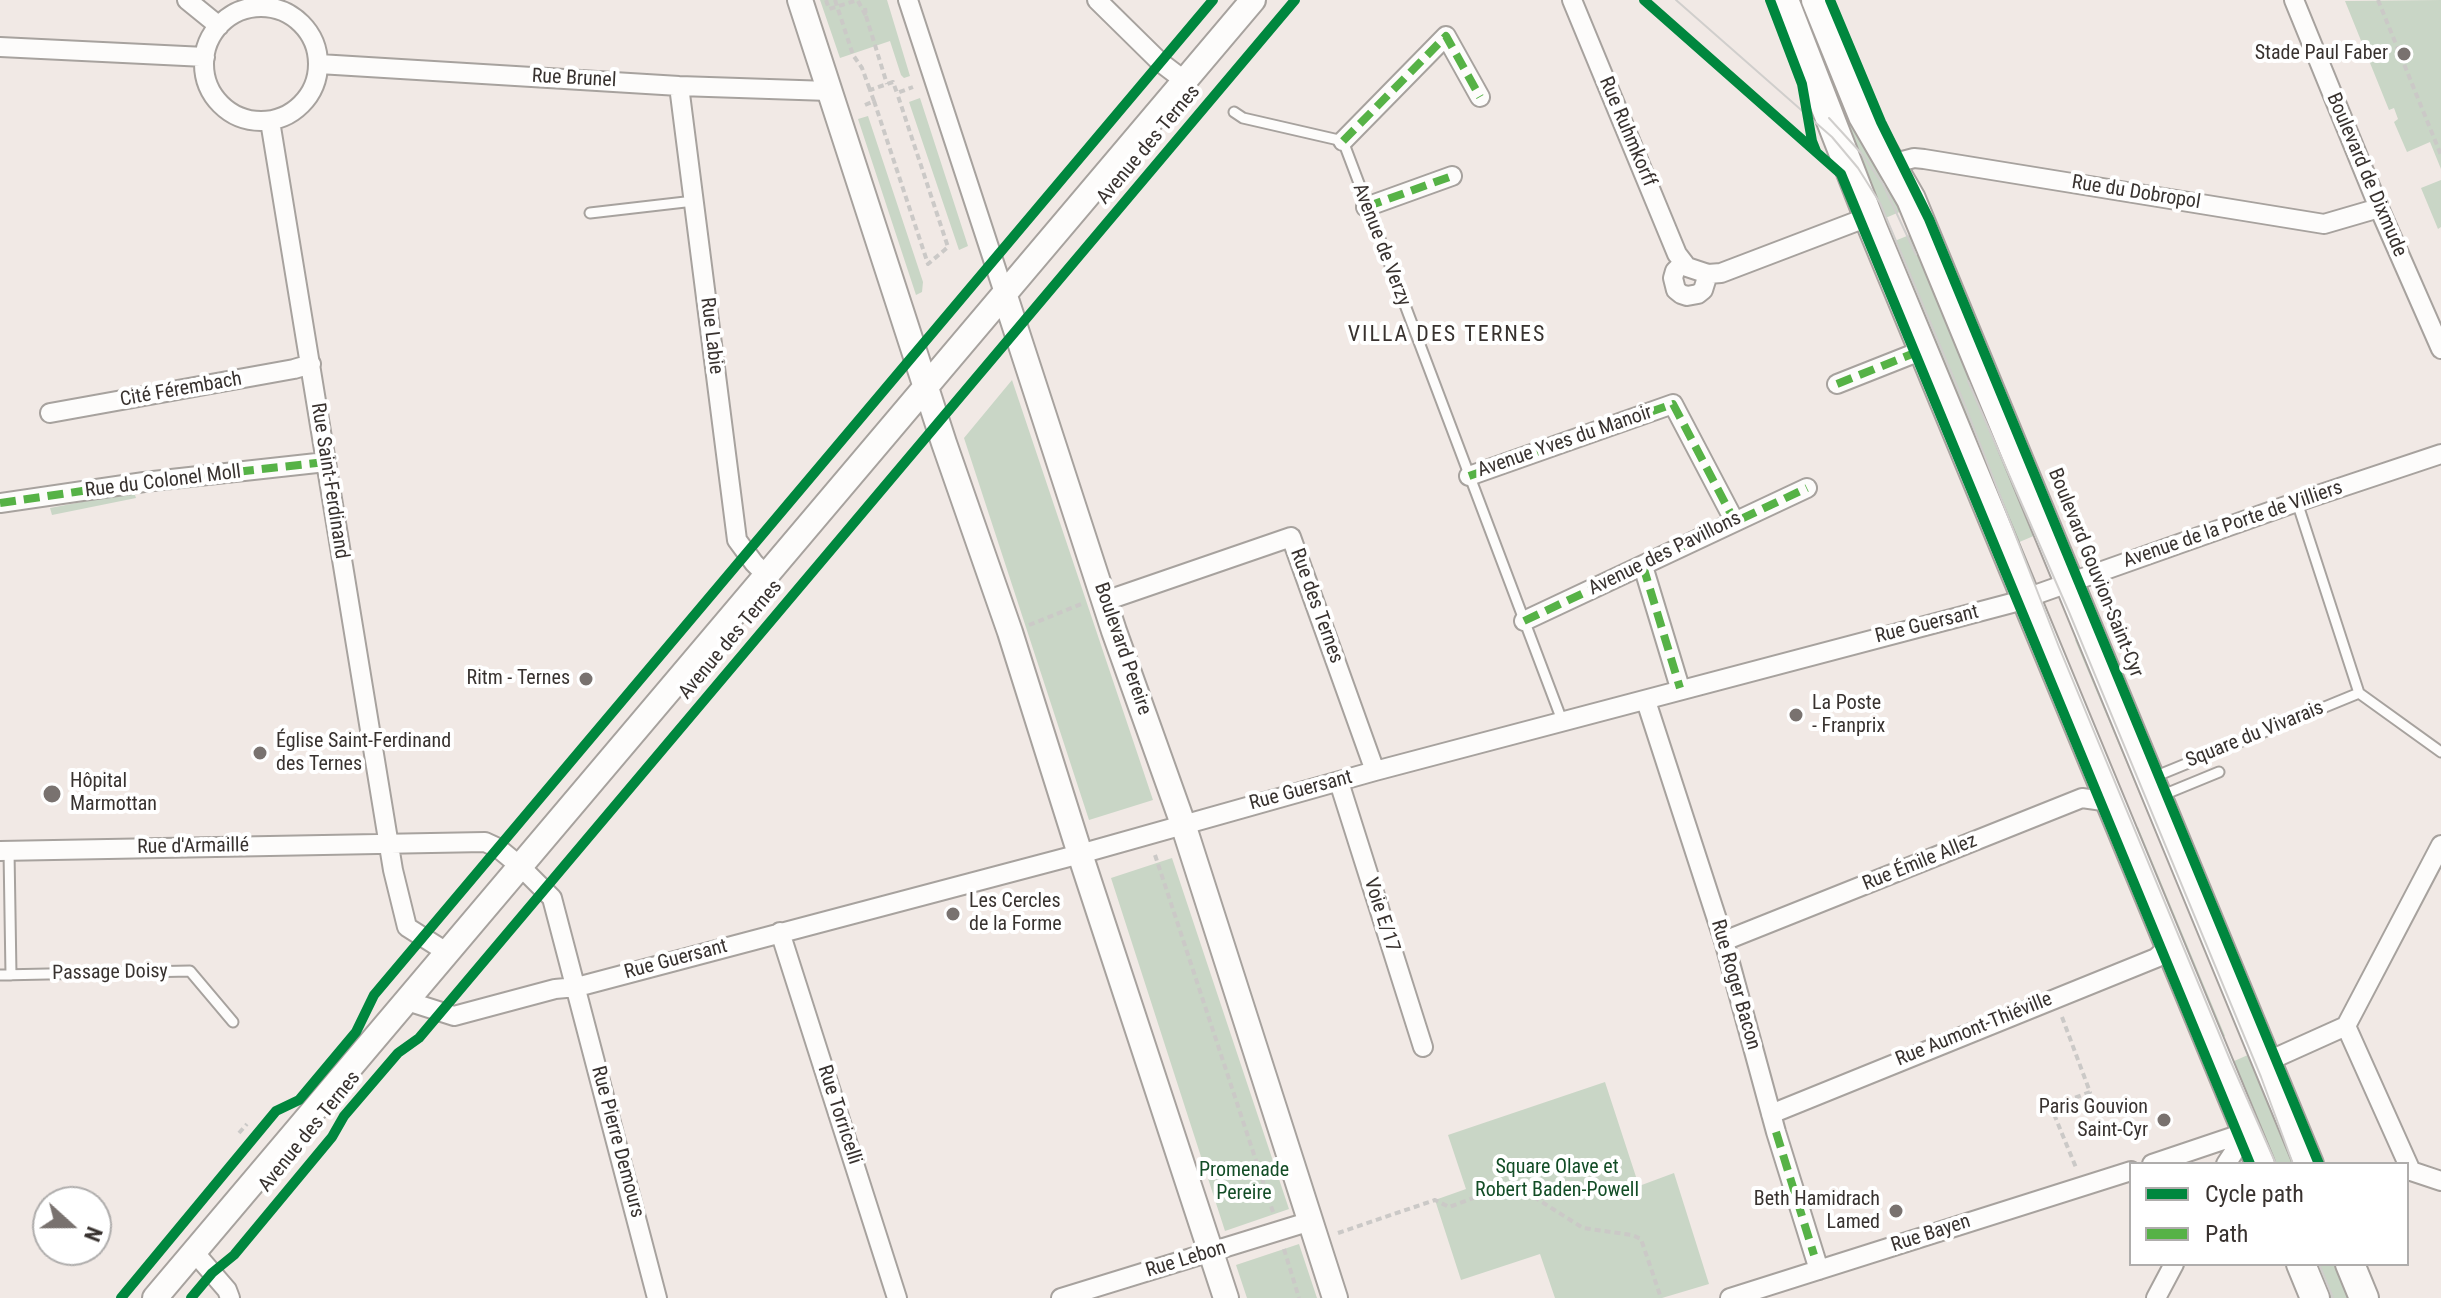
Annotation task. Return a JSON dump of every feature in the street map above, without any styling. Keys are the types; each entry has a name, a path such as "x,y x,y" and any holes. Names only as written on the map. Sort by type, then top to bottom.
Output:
{"main road":[{"path":"800,0 926,388 1010,632 1226,1298"},
{"name":"Avenue des Ternes","path":"155,1298 1253,0"},
{"path":"1784,0 1868,217 2259,1162"},
{"name":"Boulevard Gouvion-Saint-Cyr","path":"1816,0 1863,116 1911,199 2308,1162"},
{"name":"Boulevard Pereire","path":"1005,296 1096,601 1183,824 1335,1298"},
{"path":"2302,1266 2315,1298"},
{"path":"2351,1266 2364,1298"}],"street":[{"path":"187,0 219,26"},
{"name":"Boulevard Pereire","path":"908,0 1005,296"},
{"path":"1097,0 1160,62 1185,81"},
{"name":"Rue Ruhmkorff","path":"1572,0 1683,263 1673,278 1676,290 1681,294 1698,294 1703,290 1708,274 1721,273 1868,217"},
{"name":"Boulevard de Dixmude","path":"2294,0 2379,208 2441,349"},
{"path":"254,4 287,6 309,32 319,64 312,89 304,102 287,115 270,121 248,119 223,106 209,87 206,76 208,44 219,26 254,4"},
{"path":"1343,141 1446,36 1480,97"},
{"path":"0,47 205,57"},
{"name":"Rue Brunel","path":"319,64 679,86 829,91"},
{"name":"Rue Labie","path":"679,86 737,540 767,576"},
{"name":"Rue Saint-Ferdinand","path":"270,121 387,843 407,927 448,953"},
{"name":"Rue du Dobropol","path":"1891,164 1914,158 1924,159 2324,224 2379,208"},
{"path":"1366,207 1452,176"},
{"path":"1683,263 1708,274"},
{"path":"1837,384 1923,350"},
{"name":"Cité Férembach","path":"50,413 311,364"},
{"name":"Avenue Yves du Manoir","path":"1469,476 1673,404 1734,520"},
{"name":"Avenue de la Porte de Villiers","path":"2026,598 2441,454"},
{"name":"Rue du Colonel Moll","path":"0,503 144,482 326,462"},
{"name":"Avenue des Pavillons","path":"1524,621 1807,488"},
{"name":"Rue des Ternes","path":"1096,601 1291,537 1375,771"},
{"path":"1643,566 1680,688"},
{"name":"Rue Guersant","path":"407,1001 454,1016 555,989 577,987 1080,854 1375,771 1646,701 1680,688 2026,598"},
{"name":"Rue Roger Bacon","path":"1646,701 1724,941 1776,1132 1817,1262"},
{"name":"Voie E/17","path":"1339,782 1423,1047"},
{"name":"Rue Émile Allez","path":"1724,941 2082,798 2103,801 2114,809"},
{"name":"Rue d'Armaillé","path":"4,851 485,842 498,848 521,867"},
{"path":"2266,1062 2346,1026 2441,845"},
{"name":"Rue Pierre Demours","path":"521,867 552,898 657,1298"},
{"name":"Rue Torricelli","path":"780,932 897,1298"},
{"name":"Rue Aumont-Thiéville","path":"1771,1114 2156,958 2165,950 2167,938"},
{"path":"2346,1026 2405,1162"},
{"path":"2158,1162 2247,1132"},
{"path":"2227,1162 2247,1132"},
{"name":"Rue Bayen","path":"1730,1298 1817,1262 2129,1172"},
{"path":"2409,1172 2441,1181"},
{"name":"Rue Lebon","path":"1066,1297 1311,1221"},
{"path":"195,1253 227,1290 230,1298"},
{"path":"2156,1298 2173,1266"}],"lane":[{"path":"1234,112 1243,118 1343,141"},
{"name":"Avenue de Verzy","path":"1343,141 1563,723"},
{"path":"590,213 694,201"},
{"path":"2297,502 2359,693 2441,752"},
{"name":"Square du Vivarais","path":"2154,788 2359,693"},
{"path":"2154,788 2219,772"},
{"path":"4,851 11,975"},
{"name":"Passage Doisy","path":"0,975 190,971 233,1022"}],"path":[{"path":"826,0 829,9 858,0 887,84"},
{"path":"835,0 853,55 862,68 870,90 874,101 928,264 948,247 897,93 893,82 870,90"},
{"path":"2378,0 2441,155"},
{"path":"866,16 867,7"},
{"path":"857,11 866,16"},
{"path":"897,93 913,87"},
{"path":"865,105 874,101"},
{"path":"1025,627 1096,601"},
{"path":"1155,855 1273,1214"},
{"path":"2059,1011 2090,1092 2051,1107 2078,1174"},
{"path":"239,1133 247,1124"},
{"path":"1332,1235 1435,1200 1449,1207 1515,1185 1583,1228 1641,1239 1661,1298"},
{"path":"1284,1249 1299,1298"}],"green space":[{"path":"820,0 887,0 910,76 904,78 901,75 890,41 840,58"},
{"name":"Stade Paul Faber","path":"2441,0 2441,169 2430,142 2407,152 2394,122 2398,119 2394,108 2389,110 2345,1"},
{"path":"920,98 968,246 959,250 909,102"},
{"path":"1846,98 1909,208 1876,222 1830,105"},
{"path":"868,116 923,282 922,292 916,295 858,119"},
{"path":"2441,180 2441,227 2438,229 2421,188"},
{"path":"1919,231 2043,532 2010,546 1885,245"},
{"path":"1012,380 1153,800 1089,820 964,438"},
{"path":"134,492 136,498 52,515 50,508"},
{"path":"2086,636 2167,833 2157,836 2075,640"},
{"path":"2138,827 2225,1036 2214,1040 2128,831"},
{"name":"Promenade Pereire","path":"1172,858 1289,1209 1225,1231 1111,878"},
{"path":"2257,1051 2303,1162 2264,1162 2225,1065"},
{"name":"Square Olave et Robert Baden-Powell","path":"1605,1082 1639,1186 1674,1173 1709,1284 1662,1298 1555,1298 1540,1254 1461,1280 1435,1200 1466,1189 1448,1135"},
{"path":"1299,1244 1317,1298 1247,1298 1236,1265"},
{"path":"2307,1266 2346,1266 2358,1298 2320,1298"}],"tram line":[{"path":"1676,0 1832,137 1858,168 1880,203 1964,403 2059,647 2275,1162"},
{"path":"1829,118 1861,153 1883,184 1916,255"},
{"path":"1968,381 2069,612 2261,1077 2292,1162"},
{"path":"2320,1266 2333,1298"}],"marked path":[{"path":"1343,141 1446,36 1480,97"},
{"path":"1366,207 1452,176"},
{"path":"1837,384 1922,350"},
{"path":"1469,476 1673,404 1734,520"},
{"path":"0,503 144,482 326,462"},
{"path":"1524,621 1807,488"},
{"path":"1643,566 1680,688"},
{"path":"1776,1132 1814,1255"}],"cycle path":[{"path":"121,1298 276,1111 299,1100 356,1032 374,995 1213,0"},
{"path":"191,1298 212,1273 234,1255 398,1053 419,1038 1295,0"},
{"path":"1644,0 1841,174 2249,1162"},
{"path":"1770,0 1802,84 1816,151"},
{"path":"1830,0 1881,122 1929,219 2318,1162"}],"place":[{"name":"Stade Paul Faber","path":"2404,54"},
{"name":"Ritm - Ternes","path":"586,679"},
{"name":"La Poste - Franprix","path":"1796,715"},
{"name":"Église Saint-Ferdinand des Ternes","path":"260,753"},
{"name":"Hôpital Marmottan","path":"52,794"},
{"name":"Les Cercles de la Forme","path":"953,914"},
{"name":"Paris Gouvion Saint-Cyr","path":"2164,1120"},
{"name":"Beth Hamidrach Lamed","path":"1896,1211"}],"district":[{"name":"VILLA DES TERNES","path":"1447,335"}]}
